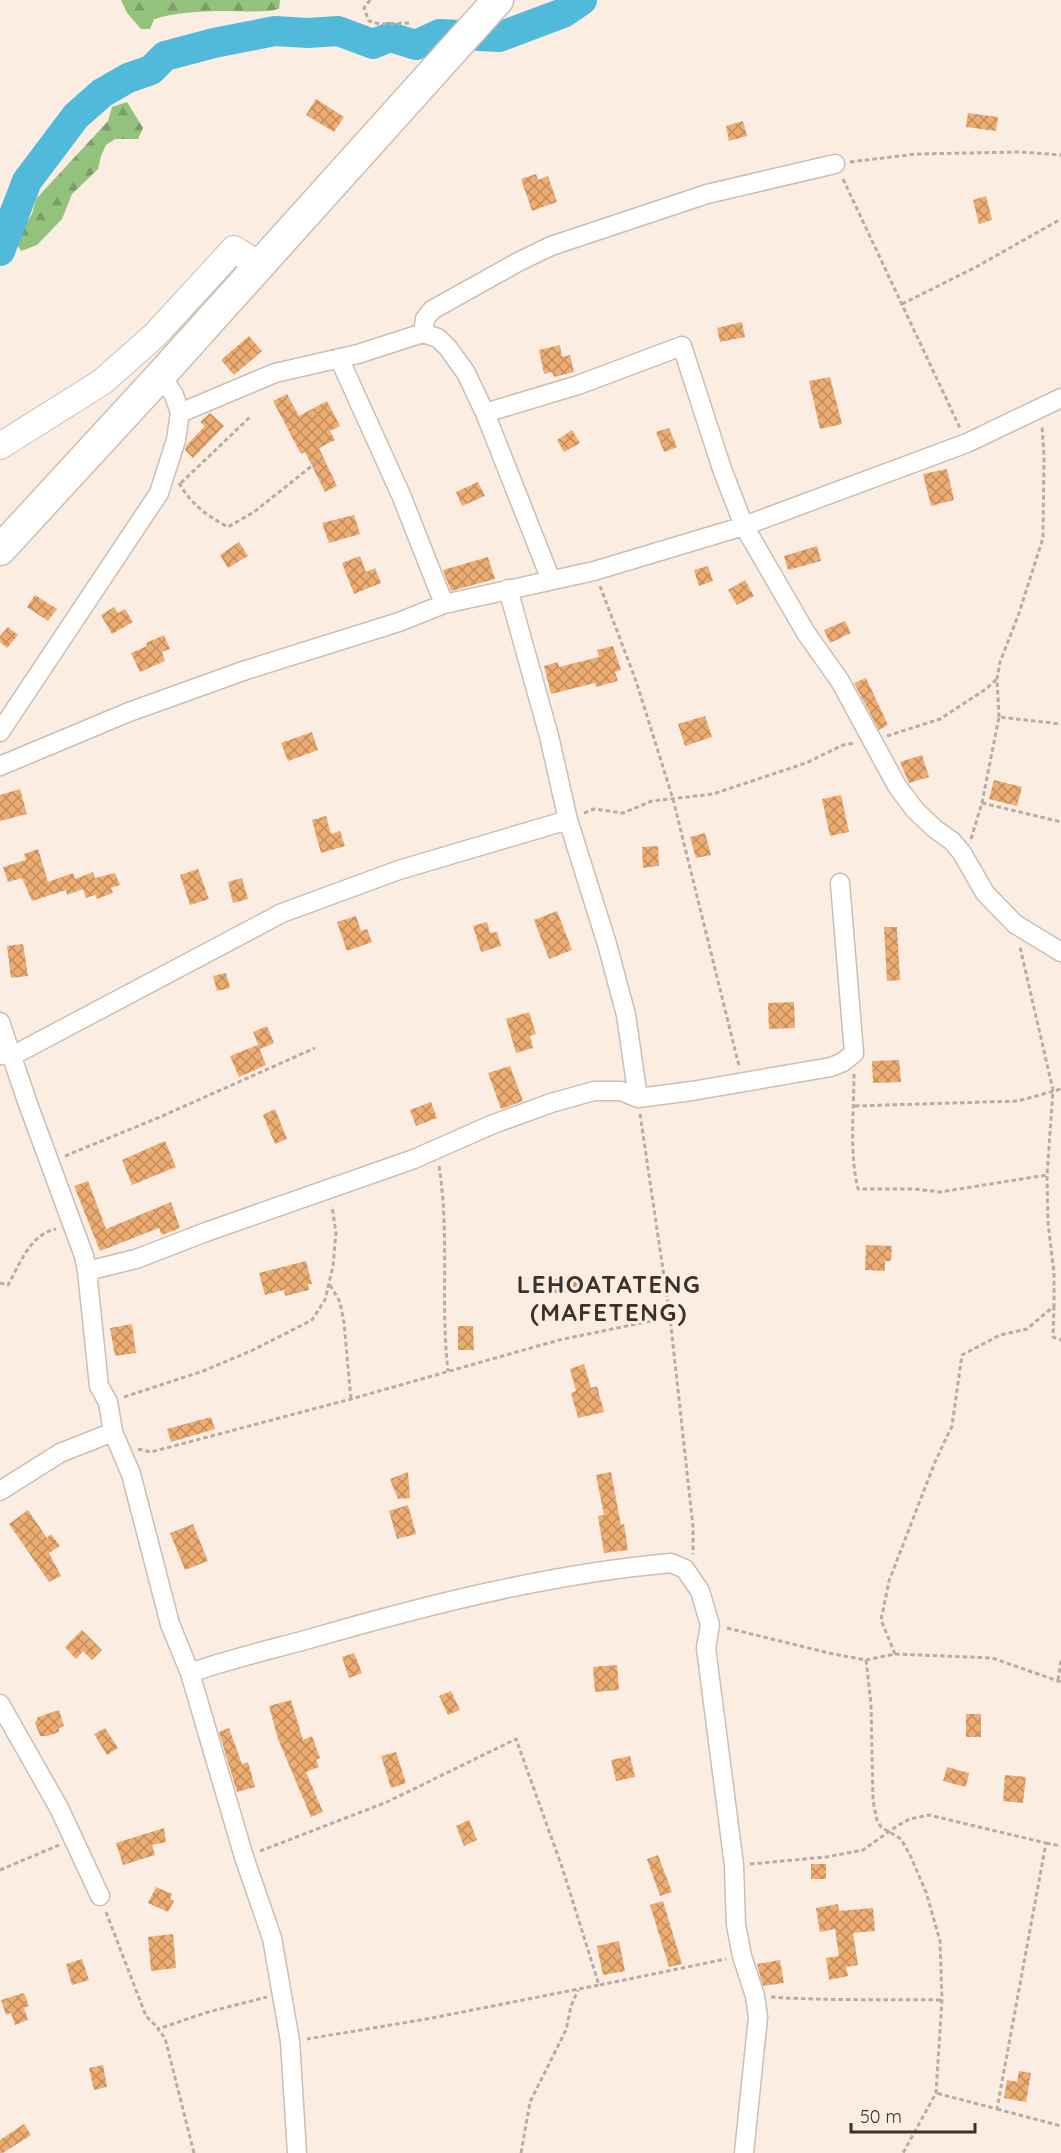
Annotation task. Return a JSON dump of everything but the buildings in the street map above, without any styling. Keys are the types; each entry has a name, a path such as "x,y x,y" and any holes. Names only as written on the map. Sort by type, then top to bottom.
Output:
{"main road":[{"path":"0,550 161,375 491,8"}],"street":[{"path":"423,333 425,319 432,310 518,262 552,246 707,194 836,164"},
{"path":"0,446 102,382 155,335 234,249 259,265"},
{"path":"180,413 275,373 388,346 423,333 438,338 466,373 485,413 550,580"},
{"path":"485,413 578,385 682,346 722,469 744,526 806,633 840,681 897,786 915,810 952,841 962,853 985,893 1015,924 1061,952"},
{"path":"339,358 401,495 444,604"},
{"path":"0,732 159,493 176,441 180,413 174,395 161,375"},
{"path":"0,766 129,712 225,677 399,622 444,604 594,571 744,526 967,443 1040,406 1061,398"},
{"path":"508,589 549,736 568,820 607,944 626,1015 638,1098"},
{"path":"6,1055 282,913 399,870 568,820"},
{"path":"87,1271 136,1259 329,1189 436,1150 491,1125 550,1103 594,1091 621,1091 638,1098 692,1091 831,1067 843,1062 854,1053 840,883"},
{"path":"0,1022 6,1055 50,1162 87,1271 99,1386 108,1402 116,1439 131,1474 170,1624 190,1674 244,1857 272,1938 290,2041 297,2153"},
{"path":"0,1491 60,1453 116,1439"},
{"path":"190,1674 223,1662 388,1616 511,1587 649,1565 671,1563 686,1569 700,1591 710,1625 706,1648 734,1865 736,1925 742,1956 755,1996 758,2017 744,2153"},
{"path":"0,1704 74,1839 100,1896"}],"path":[{"path":"370,0 364,8 369,21 380,24 411,23"},
{"path":"967,443 836,164 916,154 1020,152 1061,155"},
{"path":"902,304 976,267 1061,219"},
{"path":"962,853 971,839 982,803 999,717 997,679 1000,662 1018,616 1043,538 1044,456 1040,406"},
{"path":"180,484 250,417"},
{"path":"168,463 189,499 210,518 228,527 254,512 318,461"},
{"path":"594,571 636,681 673,800 743,1082"},
{"path":"568,820 594,808 623,813 652,801 713,794 806,762 843,745 872,742 940,719 986,689 997,679"},
{"path":"999,717 1061,724"},
{"path":"982,803 1061,822"},
{"path":"1015,924 1053,1090 1047,1175 1048,1223 1054,1273 1053,1337 1061,1340"},
{"path":"50,1162 160,1117 315,1048"},
{"path":"854,1053 854,1157 858,1189 915,1189 940,1192 1047,1175"},
{"path":"854,1106 1017,1101 1061,1089"},
{"path":"638,1098 670,1317 693,1527 693,1558 686,1569"},
{"path":"436,1150 444,1200 446,1271 444,1341 448,1371"},
{"path":"108,1402 203,1371 251,1352 312,1320 325,1300 333,1266 336,1233 329,1189"},
{"path":"0,1283 8,1285 35,1238 52,1229 74,1230"},
{"path":"329,1283 340,1302 344,1323 351,1399"},
{"path":"895,1654 881,1620 889,1581 935,1462 952,1426 962,1355 1000,1335 1027,1329 1054,1306"},
{"path":"116,1439 127,1446 151,1452 351,1399 559,1340 670,1317"},
{"path":"710,1625 866,1660 895,1654 992,1658 1059,1681 1061,1660"},
{"path":"866,1660 871,1704 873,1801 877,1820 881,1827 901,1839 926,1892 940,1941 942,2001 936,2093 903,2153"},
{"path":"244,1857 387,1802 516,1739 562,1867 599,1985"},
{"path":"734,1865 826,1857 863,1850 910,1819 929,1815 1061,1845"},
{"path":"0,1870 74,1839"},
{"path":"997,2109 1046,1843"},
{"path":"100,1896 146,2016 165,2038 194,2153"},
{"path":"290,2041 322,2038 578,1990 742,1956"},
{"path":"521,2153 530,2102 566,2030 578,1990"},
{"path":"158,2029 208,2012 281,1993"},
{"path":"755,1996 809,2000 873,1998 942,2001"},
{"path":"936,2093 1061,2126"}],"green space":[{"path":"121,0 280,0 279,9 181,13 154,19 150,29 141,29 127,13"},
{"path":"127,102 143,128 138,139 115,139 106,145 98,169 72,194 62,219 37,245 21,251 15,241 32,214 36,199 108,121 112,107"}],"waterway":[{"path":"0,251 27,181 76,116 102,93 128,78 151,70 165,56 214,43 275,31 308,33 338,31 373,44 390,37 416,45 440,34 499,37 563,13 582,0"}],"district":[{"name":"LEHOATATENG (MAFETENG)","path":"609,1298"}]}
